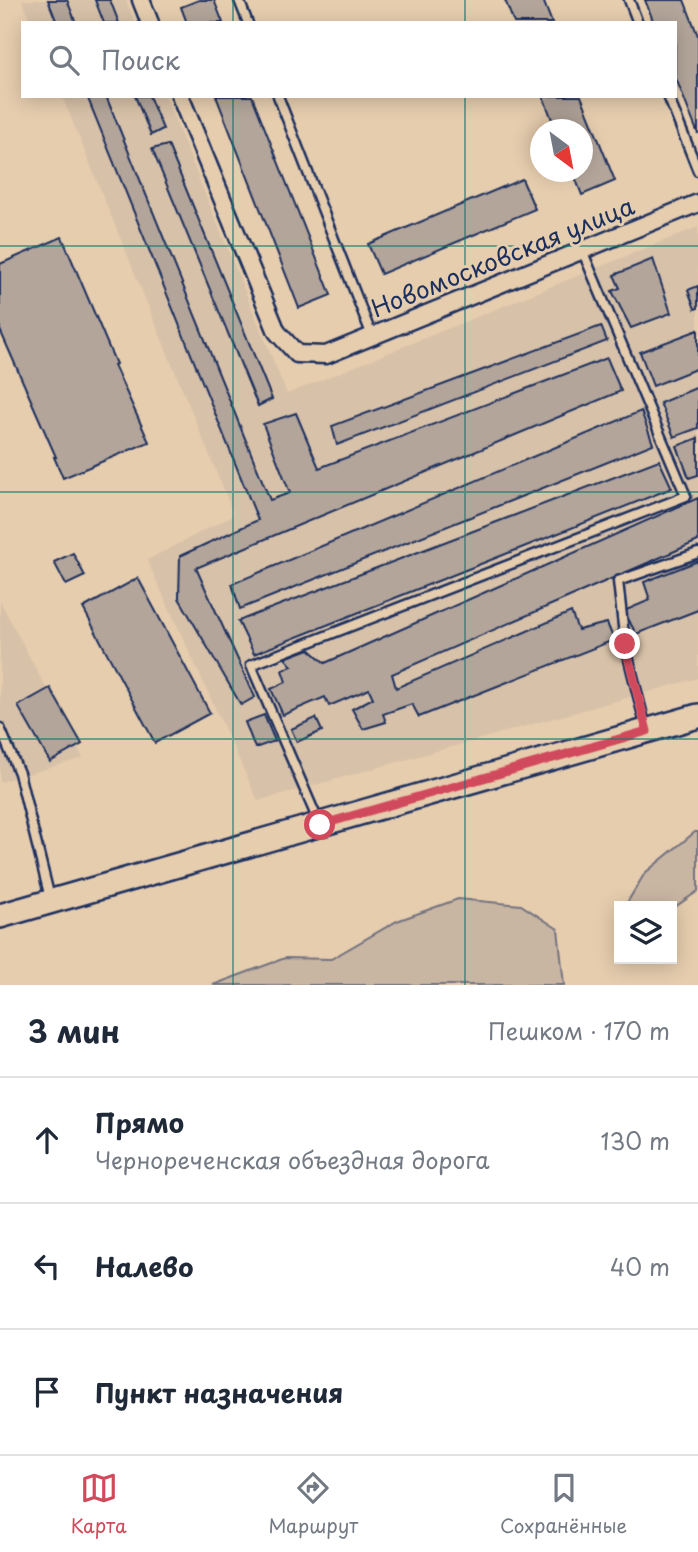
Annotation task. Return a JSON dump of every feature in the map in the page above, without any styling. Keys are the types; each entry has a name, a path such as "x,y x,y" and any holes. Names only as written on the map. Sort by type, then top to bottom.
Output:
{"main road":[{"path":"0,916 698,716"}],"street":[{"path":"141,0 149,21"},
{"name":"Новомосковская улица","path":"181,98 277,332 297,354 326,355 698,202"}],"lane":[{"path":"239,0 247,21"},
{"path":"629,0 637,21"},
{"path":"279,98 372,336"},
{"path":"669,98 698,171"},
{"path":"320,825 251,665 686,496 582,250"},
{"path":"647,731 625,644 618,581 698,553"},
{"path":"0,728 19,773 51,901"}],"shaded area":[{"path":"22,0 126,0 134,21 30,21"},
{"path":"63,98 166,98 287,394 698,227 698,678 258,801 147,560 234,515"},
{"path":"0,601 83,758 0,782"},
{"path":"698,832 698,891 677,906 677,901 628,901 645,873"},
{"path":"458,899 521,905 558,929 564,985 213,985 285,958 331,959 397,921"}],"building":[{"path":"48,0 67,0 75,21 56,21"},
{"path":"95,0 110,0 118,21 103,21"},
{"path":"199,0 214,0 222,21 186,21 181,7"},
{"path":"505,0 543,0 551,21 513,21"},
{"path":"645,0 684,0 698,36 698,134 677,81 677,21 653,21"},
{"path":"88,98 107,98 270,500 290,493 263,424 296,413 319,468 607,358 621,391 196,568 255,697 241,705 179,598 180,556 258,520"},
{"path":"136,98 150,98 163,129 151,135"},
{"path":"217,98 253,98 331,295 299,308"},
{"path":"544,98 582,98 590,119 552,119"},
{"path":"593,126 615,181 582,195 577,182 593,182"},
{"path":"168,145 272,399 258,406 152,149"},
{"path":"522,179 535,209 381,274 368,244"},
{"path":"62,237 116,364 114,365 149,442 63,478 0,330 0,264"},
{"path":"653,259 671,313 631,328 612,291 620,288 614,275"},
{"path":"698,286 698,308 695,309 688,290"},
{"path":"601,326 607,341 337,445 332,426"},
{"path":"698,330 698,368 653,386 640,352"},
{"path":"698,387 698,428 674,437 660,403"},
{"path":"641,411 653,444 240,609 232,584"},
{"path":"698,438 698,475 689,478 677,446"},
{"path":"659,460 672,488 254,654 238,621"},
{"path":"698,498 698,541 392,674 396,688 571,612 578,630 607,623 614,640 419,717 412,704 383,714 386,722 363,729 352,709 373,698 369,689 329,706 325,697 283,715 271,689 286,682 282,670 292,666 285,658 309,649 325,663"},
{"path":"73,553 85,576 66,585 54,562"},
{"path":"698,561 698,610 636,634 624,611 650,600 644,582"},
{"path":"138,578 210,713 155,743 83,608"},
{"path":"50,688 82,744 50,762 18,706"},
{"path":"264,715 275,741 255,748 245,722"},
{"path":"316,718 322,731 297,742 291,729"}],"route":[{"path":"320,825 647,731 625,644"}]}
